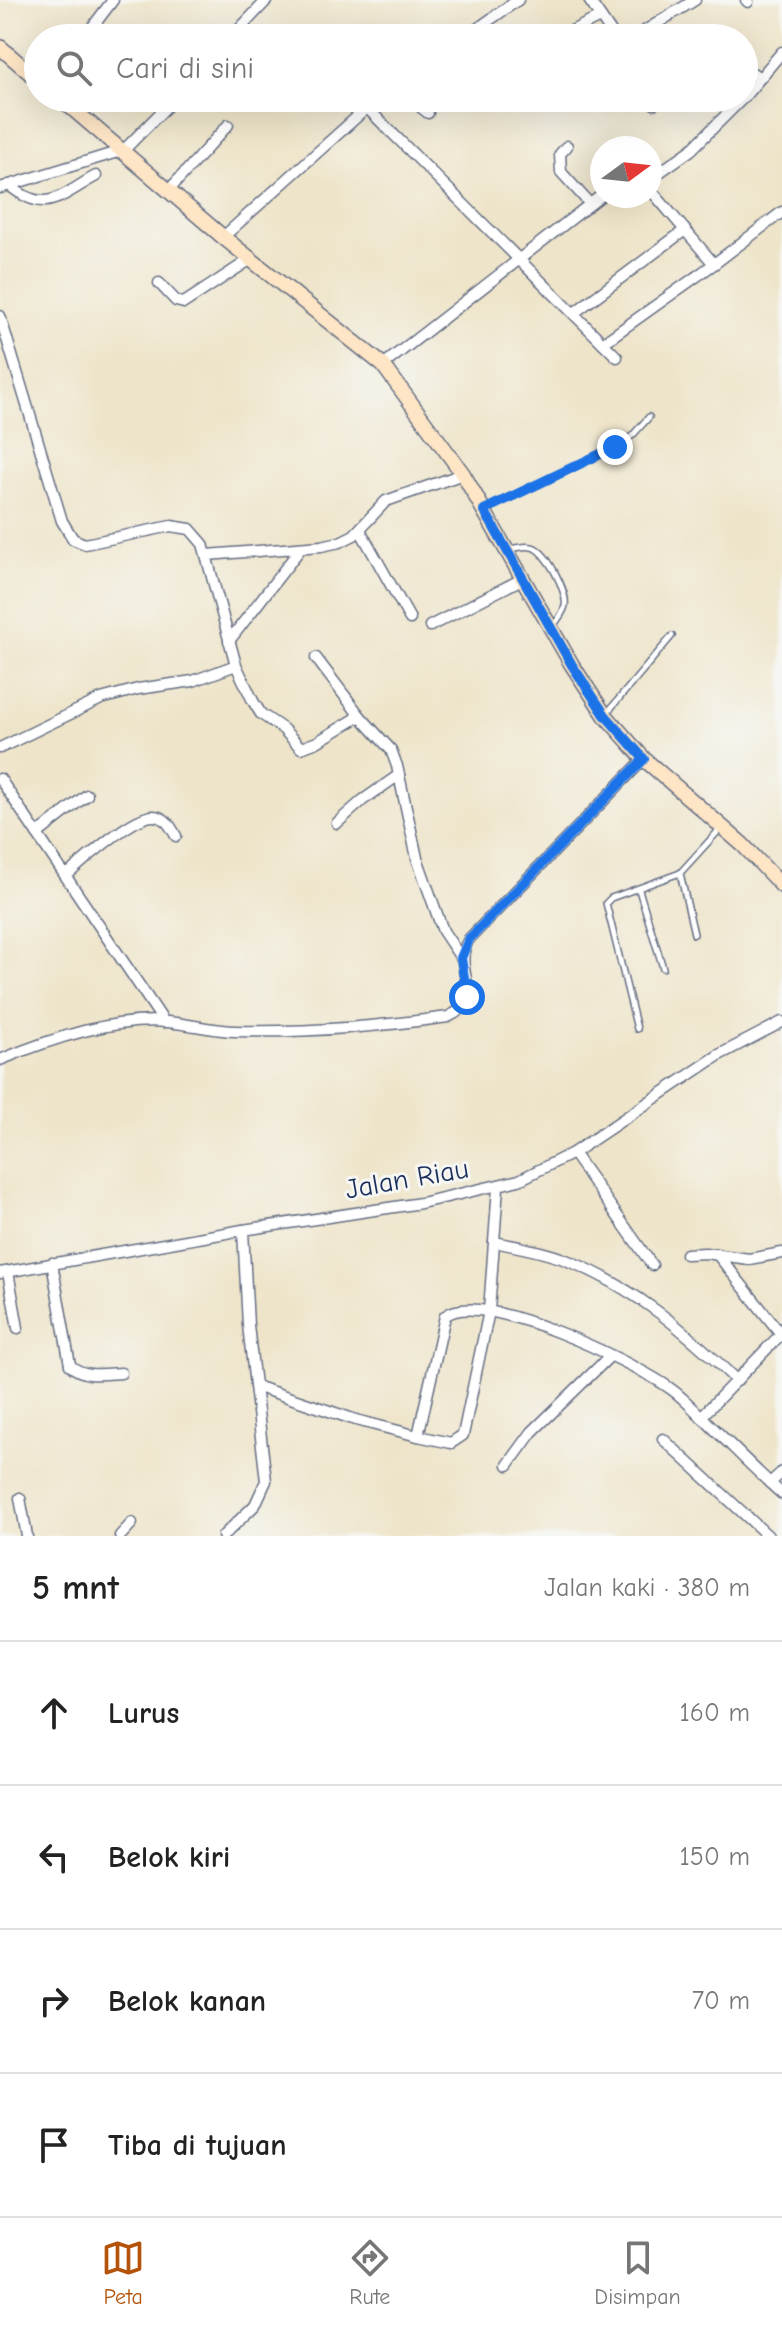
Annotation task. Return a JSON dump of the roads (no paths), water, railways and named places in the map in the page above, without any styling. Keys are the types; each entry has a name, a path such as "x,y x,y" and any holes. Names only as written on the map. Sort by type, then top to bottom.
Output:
{"main road":[{"path":"0,47 24,68"},
{"path":"77,112 223,237 383,365 463,474 522,579 605,715 644,759 723,826 782,886"}],"street":[{"path":"95,24 113,0"},
{"path":"244,24 267,0"},
{"path":"484,24 518,0"},
{"path":"589,0 605,24"},
{"path":"656,24 695,0"},
{"path":"586,24 600,17"},
{"path":"758,80 782,52"},
{"path":"4,187 124,150 161,112"},
{"path":"223,237 360,112"},
{"path":"370,112 617,357"},
{"path":"662,171 691,150 729,112"},
{"path":"169,190 228,125"},
{"path":"383,365 590,204 561,172 560,154 567,146"},
{"path":"4,187 27,200 40,203 96,176"},
{"path":"662,203 714,264"},
{"path":"603,343 782,212"},
{"path":"574,313 685,230"},
{"path":"159,283 176,301 184,303 251,259"},
{"path":"0,316 62,521 69,533 85,544 171,526 185,527 197,535 207,555 236,665 257,708 283,729 299,748 308,747 360,716"},
{"path":"207,555 331,545 354,535 386,501 463,474"},
{"path":"360,530 410,619"},
{"path":"229,641 301,548"},
{"path":"430,626 522,579"},
{"path":"0,1060 73,1035 128,1024 164,1022 234,1031 367,1029 448,1017 463,1009 467,988 461,958 443,931 417,858 399,775 388,745 360,716 316,658"},
{"path":"0,748 101,699 138,689 193,681 236,665"},
{"path":"461,958 464,947 475,932 644,759"},
{"path":"337,823 399,775"},
{"path":"0,779 4,792 37,834 164,1022"},
{"path":"37,834 87,795"},
{"path":"66,876 102,845 142,818 155,816 164,820 176,836"},
{"name":"Jalan Riau","path":"4,1272 243,1230 421,1203 498,1187 534,1174 573,1153 719,1055 782,1022"},
{"path":"573,1153 652,1265"},
{"path":"255,1386 356,1420 418,1436 451,1443 463,1435 489,1311 498,1187"},
{"path":"223,1536 255,1505 266,1481 248,1325 243,1230"},
{"path":"494,1242 565,1260 627,1292 684,1331 737,1381"},
{"path":"686,1254 717,1254 749,1259 782,1253"},
{"path":"701,1417 782,1333 717,1254"},
{"path":"52,1263 70,1365 84,1373 121,1373"},
{"path":"4,1272 18,1328"},
{"path":"418,1436 445,1316 451,1312 489,1311 530,1320 572,1337 668,1386 782,1494"},
{"path":"508,1465 532,1432 610,1356"},
{"path":"663,1439 768,1536"},
{"path":"770,1483 782,1472"},
{"path":"20,1498 27,1536"},
{"path":"120,1536 132,1523"}],"lane":[{"path":"484,510 615,447 632,436 649,417"},
{"path":"506,550 532,547 542,552 565,597 565,608 551,628"},
{"path":"605,715 672,636"},
{"path":"637,1029 606,905 611,898 680,873 723,826"},
{"path":"680,873 694,934"},
{"path":"639,890 663,968"}]}
